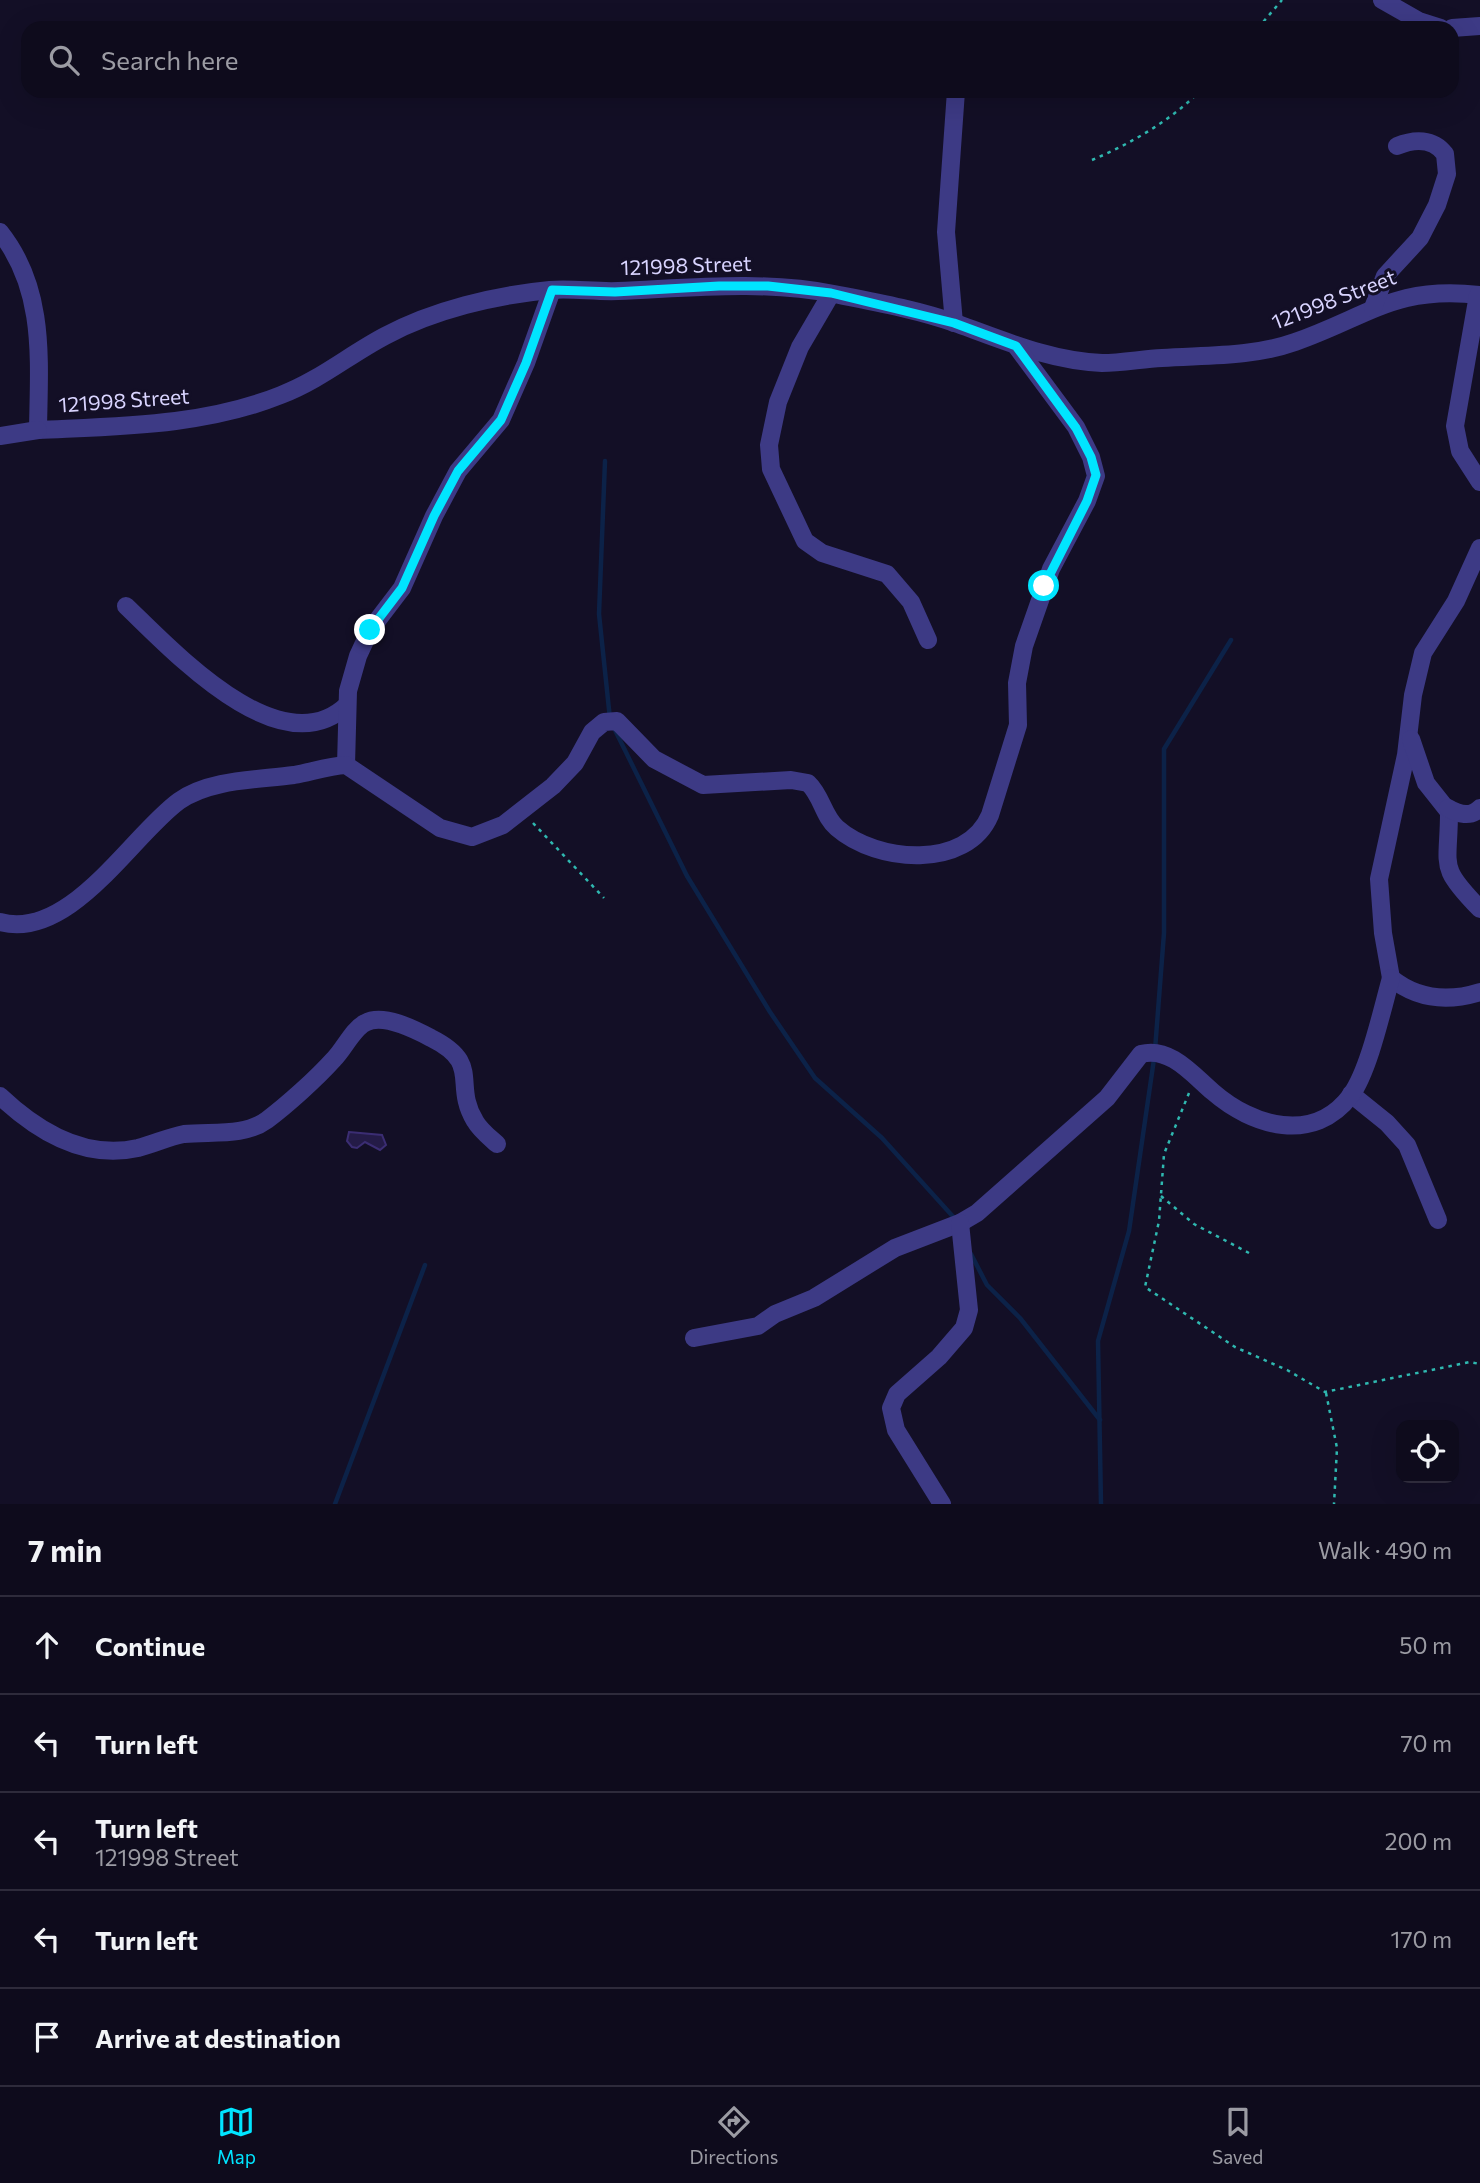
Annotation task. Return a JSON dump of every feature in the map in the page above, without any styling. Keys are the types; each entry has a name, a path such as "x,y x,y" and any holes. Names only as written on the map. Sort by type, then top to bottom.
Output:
{"street":[{"path":"1382,0 1419,21"},
{"path":"1459,28 1480,26"},
{"path":"954,323 946,232 956,98"},
{"path":"1373,308 1385,276 1420,238 1432,216 1447,173 1445,154 1434,144 1414,140 1397,146"},
{"name":"121998 Street","path":"0,232 12,247 25,275 38,318 38,430 186,420 246,408 331,372 384,337 416,322 462,307 552,290 615,292 768,286 831,293 954,323 1016,346 1064,358 1104,363 1256,352 1294,342 1409,295 1432,292 1479,295 1455,426 1460,451 1480,482"},
{"path":"346,765 347,705 351,674 370,630 402,588 434,516 458,471 501,420 526,363 552,290"},
{"path":"831,293 800,347 778,402 769,445 771,469 805,541 822,553 887,574 911,603 928,640"},
{"path":"0,922 25,925 59,910 123,858 180,800 206,788 346,765 440,828 462,837 489,833 564,775 597,725 610,721 622,725 641,747 667,769 703,785 791,780 808,783 836,828 879,848 907,855 925,855 959,846 979,834 990,815 1016,733 1018,669 1024,646 1051,569 1087,501 1096,475 1091,457 1076,428 1016,346"},
{"path":"0,436 38,430"},
{"path":"694,1338 758,1325 775,1314 814,1298 895,1248 960,1223 977,1213 1107,1098 1141,1054 1154,1051 1165,1054 1219,1097 1256,1120 1287,1127 1302,1126 1323,1117 1351,1094 1374,1035 1391,978 1379,879 1409,731 1413,695 1423,653 1456,601 1480,548"},
{"path":"126,606 234,699 264,714 288,723 309,724 331,719 347,705"},
{"path":"1409,731 1426,783 1448,808 1463,814 1473,813 1480,807"},
{"path":"1448,808 1447,864 1458,886 1480,909"},
{"path":"1391,978 1409,990 1427,997 1448,998 1480,992"},
{"path":"0,1096 36,1127 59,1139 98,1150 130,1149 181,1135 244,1130 268,1119 333,1061 360,1026 380,1020 430,1037 458,1056 464,1068 466,1094 475,1121 497,1144"},
{"path":"1351,1094 1387,1123 1407,1145 1438,1220"},
{"path":"942,1504 896,1430 891,1408 897,1394 939,1357 964,1328 969,1310 960,1223"}],"path":[{"path":"1264,21 1282,0"},
{"path":"1092,160 1119,148 1191,98"},
{"path":"521,810 604,898"},
{"path":"1196,1077 1164,1154 1159,1222 1145,1287 1235,1347 1287,1370 1325,1392 1470,1362 1480,1364"},
{"path":"1161,1196 1194,1224 1249,1253"},
{"path":"1325,1392 1337,1448 1334,1504"}],"building":[{"path":"349,1132 382,1135 386,1145 380,1150 365,1142 357,1148 352,1147 347,1141"}],"waterway":[{"path":"605,461 599,614 610,719"},
{"path":"1155,1050 1164,933 1164,749 1231,640"},
{"path":"615,730 687,876 770,1012 815,1078 882,1138 957,1221"},
{"path":"1101,1504 1098,1341 1129,1231 1154,1059"},
{"path":"971,1254 987,1285 1020,1318 1100,1420"},
{"path":"335,1504 425,1265"}],"route":[{"path":"370,630 402,588 444,495 458,471 487,440 501,420 526,363 552,290 615,292 660,287 768,286 831,293 954,323 1016,346 1076,428 1094,464 1096,475 1087,501 1044,586"}]}
